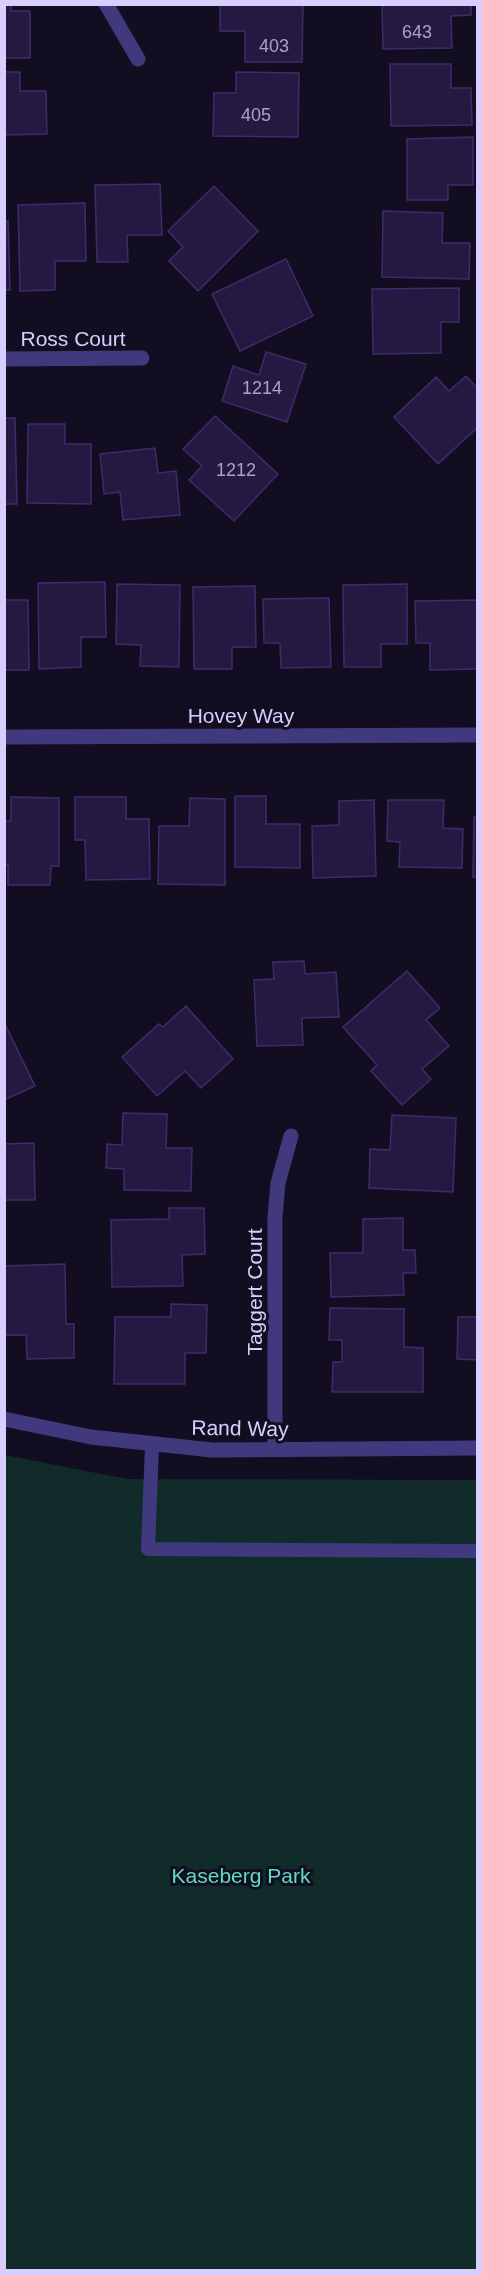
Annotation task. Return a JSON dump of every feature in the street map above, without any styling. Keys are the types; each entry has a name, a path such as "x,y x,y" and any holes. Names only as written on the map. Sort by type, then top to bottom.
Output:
{"street":[{"path":"106,4 138,60"},
{"name":"Ross Court","path":"4,359 142,358"},
{"name":"Hovey Way","path":"4,738 477,735"},
{"name":"Taggert Court","path":"275,1449 275,1217 278,1183 291,1136"},
{"name":"Rand Way","path":"4,1419 91,1437 152,1446 212,1450 477,1448"}],"lane":[{"path":"152,1446 148,1550 477,1551"}],"green space":[{"name":"Kaseberg Park","path":"5,1455 127,1479 477,1480 477,2270 5,2270"}],"building":[{"path":"4,4 11,4 11,11 30,11 30,58 4,58"},
{"path":"220,4 303,4 302,62 245,62 245,31 220,31"},
{"path":"382,4 471,4 471,15 451,16 452,48 383,49"},
{"path":"390,64 451,64 451,88 471,88 472,125 391,126"},
{"path":"4,72 20,72 20,91 46,91 47,134 4,135"},
{"path":"236,72 299,73 298,137 213,136 214,93 236,93"},
{"path":"473,137 473,185 448,185 448,200 407,200 407,139"},
{"path":"160,184 162,235 127,235 128,262 97,262 95,185"},
{"path":"214,186 258,231 198,291 169,261 183,247 168,231"},
{"path":"85,203 86,261 55,261 55,290 20,291 18,205"},
{"path":"383,211 443,213 442,243 470,243 469,279 382,277"},
{"path":"4,221 8,221 10,290 4,290"},
{"path":"286,259 313,316 240,351 212,294"},
{"path":"459,288 459,322 441,322 441,353 373,354 372,289"},
{"path":"266,352 306,364 287,422 222,401 233,366 259,375"},
{"path":"466,376 478,389 478,427 438,464 394,417 436,377 449,391"},
{"path":"215,416 278,474 234,521 189,480 202,466 183,449"},
{"path":"4,418 15,418 17,504 4,504"},
{"path":"28,424 65,424 65,444 91,444 91,504 27,503"},
{"path":"155,448 158,473 176,471 180,515 123,520 120,492 104,494 100,454"},
{"path":"105,582 106,637 81,637 81,667 39,669 38,583"},
{"path":"117,584 180,585 179,667 140,666 141,645 116,644"},
{"path":"407,584 407,644 381,644 381,667 344,667 343,585"},
{"path":"255,586 256,647 232,647 232,669 194,669 193,587"},
{"path":"329,598 331,667 281,668 280,643 264,643 263,599"},
{"path":"4,600 28,600 29,670 4,670"},
{"path":"478,600 478,669 430,670 430,643 416,643 415,601"},
{"path":"235,796 266,796 266,824 300,824 300,868 235,867"},
{"path":"11,797 59,798 59,866 51,866 50,885 8,885 8,865 4,865 4,821 11,821"},
{"path":"75,797 126,797 126,819 149,819 150,879 86,880 85,840 75,840"},
{"path":"190,798 225,799 225,885 158,884 159,826 189,826"},
{"path":"374,800 376,876 313,878 312,826 339,825 339,801"},
{"path":"388,800 444,800 443,828 463,829 462,868 399,867 400,842 387,841"},
{"path":"474,817 478,817 478,877 473,877"},
{"path":"304,961 305,974 336,972 339,1017 302,1018 303,1045 257,1046 254,980 274,979 273,962"},
{"path":"407,971 440,1008 426,1020 449,1046 422,1069 431,1079 402,1105 371,1071 377,1065 343,1027"},
{"path":"186,1006 233,1059 201,1088 185,1071 157,1096 122,1057 159,1024 163,1027"},
{"path":"4,1022 35,1086 4,1100"},
{"path":"123,1113 167,1114 166,1148 192,1148 191,1191 124,1190 124,1169 106,1168 107,1144 122,1145"},
{"path":"392,1115 456,1118 453,1192 369,1188 370,1149 390,1150"},
{"path":"34,1143 35,1200 4,1200 4,1144"},
{"path":"169,1208 204,1208 205,1254 182,1255 183,1286 112,1287 111,1220 169,1219"},
{"path":"403,1218 403,1250 415,1250 416,1273 403,1273 404,1295 331,1297 330,1253 363,1253 363,1219"},
{"path":"65,1264 66,1324 74,1324 74,1358 27,1359 26,1335 4,1335 4,1266"},
{"path":"171,1304 207,1305 206,1353 185,1353 185,1384 114,1384 115,1317 171,1317"},
{"path":"330,1308 404,1309 404,1347 423,1348 423,1392 332,1392 333,1362 342,1362 342,1340 329,1340"},
{"path":"458,1317 478,1317 478,1360 457,1359"}]}
